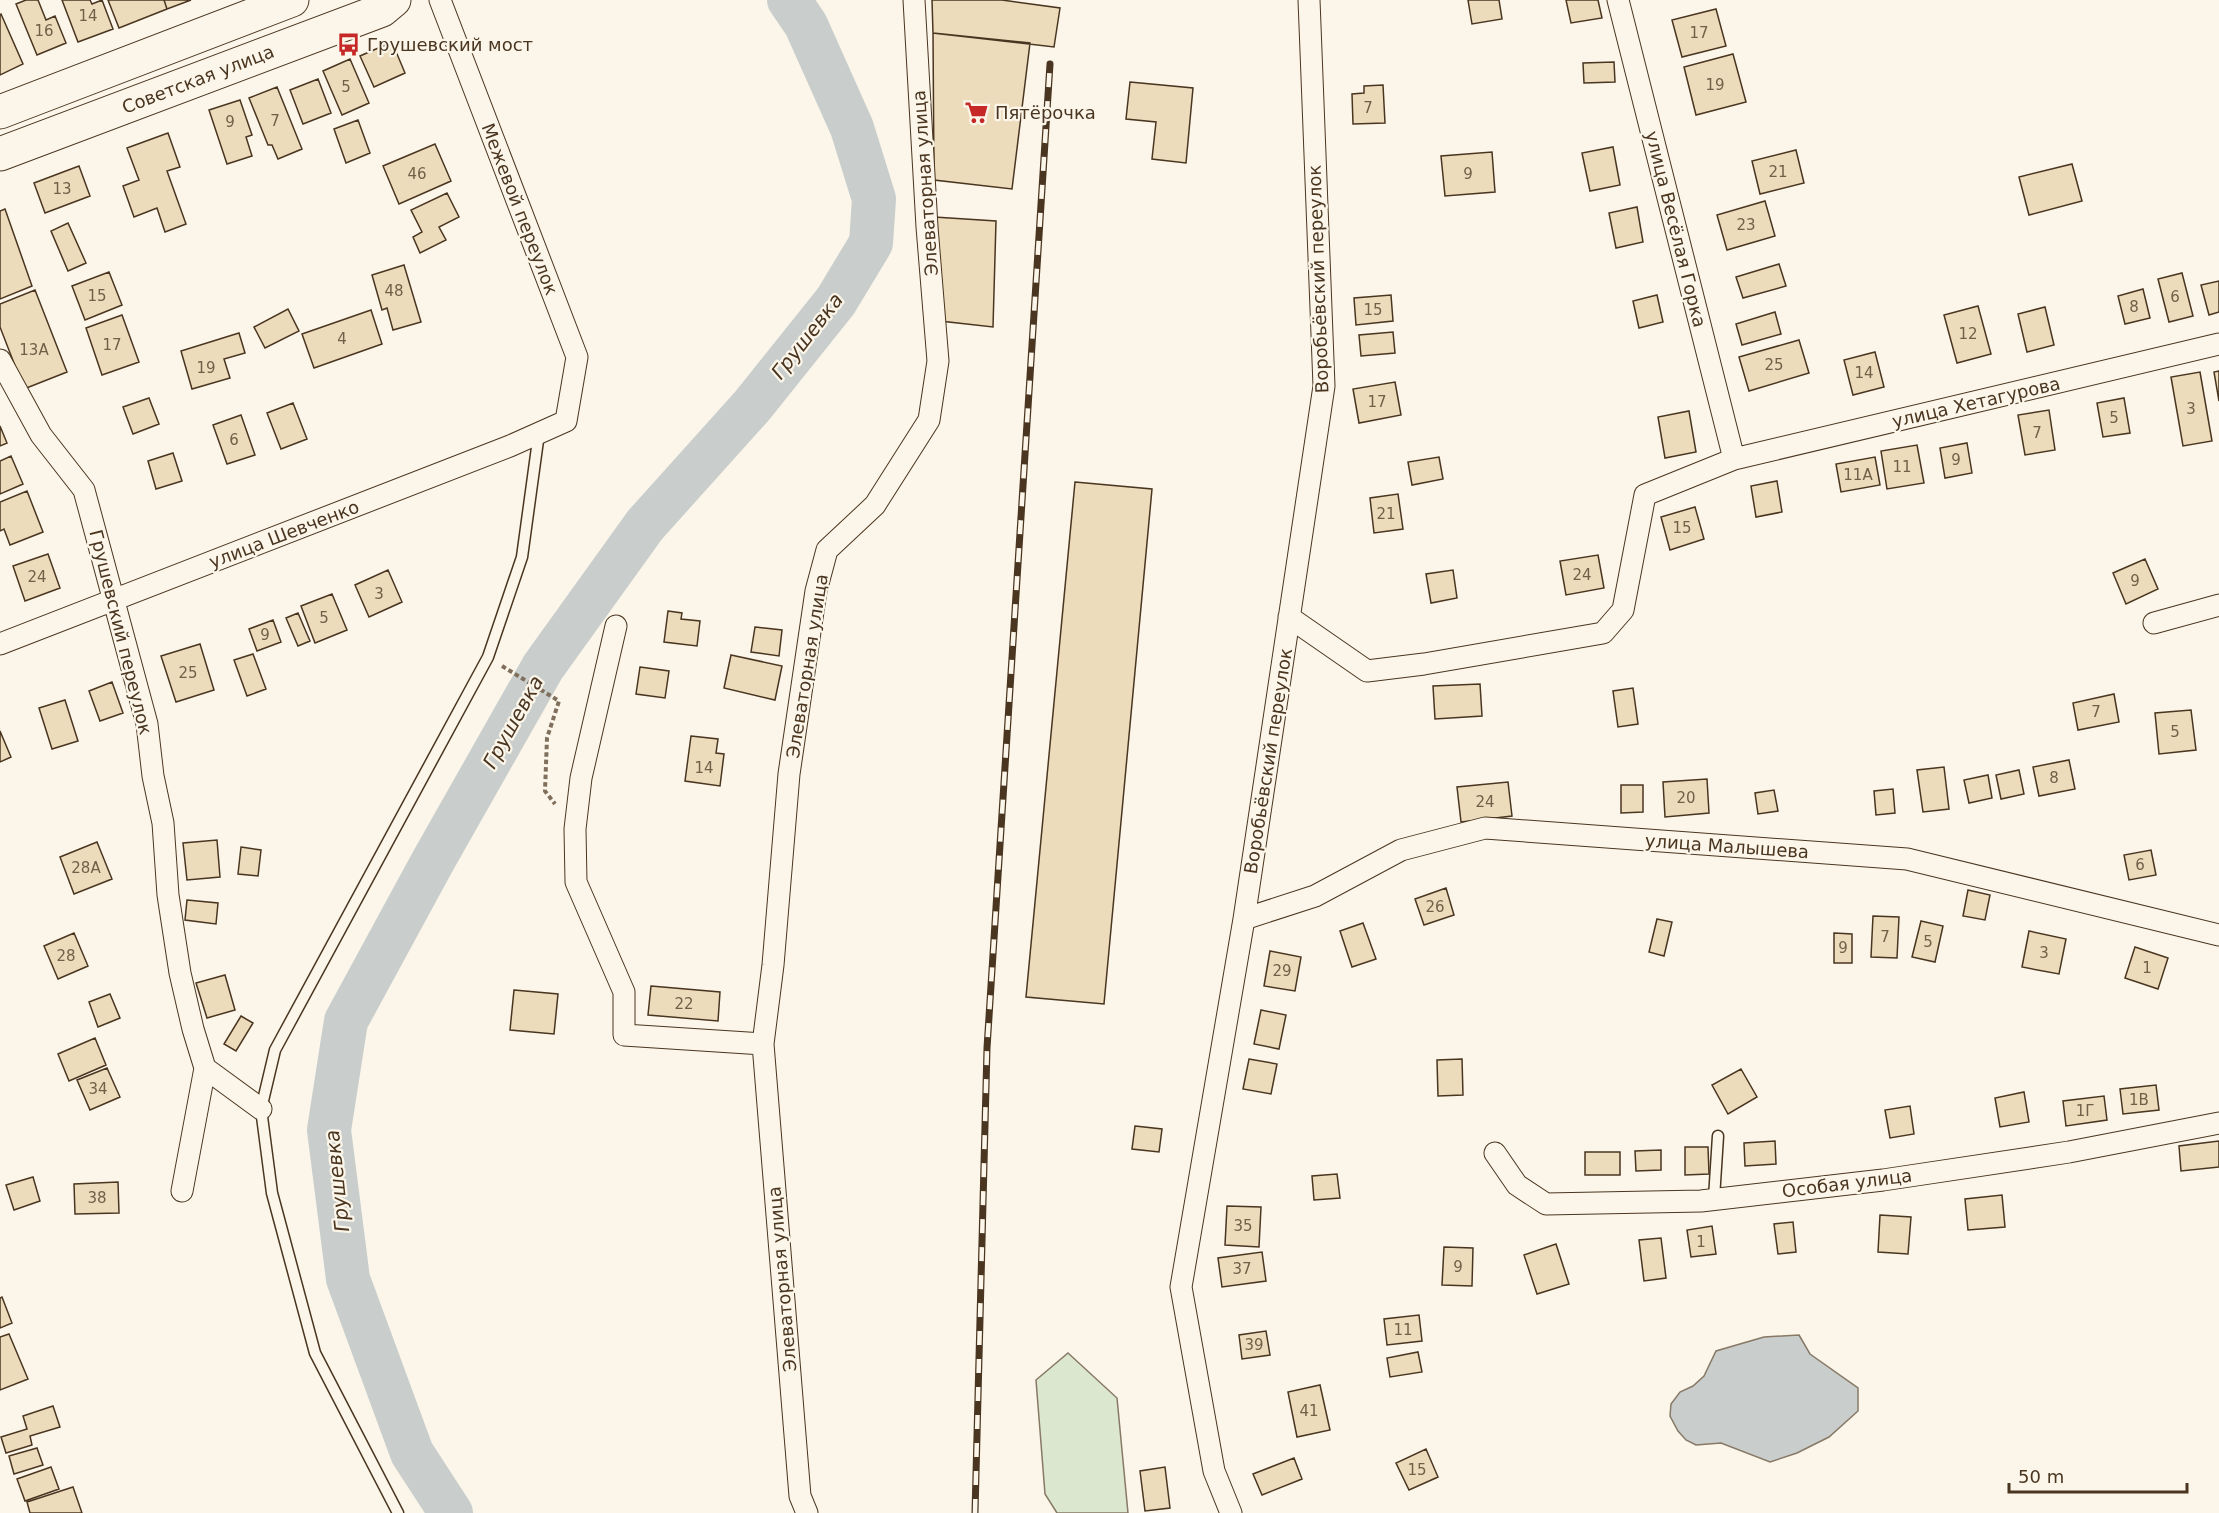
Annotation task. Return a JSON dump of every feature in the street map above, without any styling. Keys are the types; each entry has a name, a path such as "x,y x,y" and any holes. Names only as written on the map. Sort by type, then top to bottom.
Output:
{"main road":[{"path":"0,112 292,0"},
{"name":"Советская улица","path":"0,154 382,10 394,0"}],"street":[{"name":"Межевой переулок","path":"440,0 578,357 566,420"},
{"name":"Элеваторная улица","path":"807,1513 800,1496 763,1044 773,965 789,774 816,591 827,550 876,505 929,420 938,361 927,227 914,0"},
{"name":"Воробьёвский переулок","path":"1231,1513 1214,1471 1181,1287 1244,919 1324,386 1309,0"},
{"name":"улица Весёлая Горка","path":"1618,0 1734,459"},
{"name":"улица Хетагурова","path":"1289,617 1367,670 1424,664 1603,633 1623,610 1645,495 1734,459 2219,344"},
{"name":"Грушевский переулок","path":"0,360 41,435 84,490 147,724 153,776 163,823 168,895 180,973 193,1029 206,1068 182,1191"},
{"name":"улица Шевченко","path":"0,644 510,446 566,420"},
{"path":"2154,623 2219,604"},
{"path":"616,626 581,778 575,829 576,882 624,992 624,1035 763,1044"},
{"name":"улица Малышева","path":"1244,919 1315,896 1401,850 1485,828 1907,859 2219,935"},
{"path":"206,1068 261,1109"},
{"name":"Особая улица","path":"1495,1153 1517,1185 1546,1204 1701,1201 1883,1180 2069,1152 2219,1123"}],"lane":[{"path":"398,1513 315,1353 272,1193 261,1109 275,1050 488,657 522,557 539,433"},
{"path":"1714,1198 1718,1136"}],"path":[{"path":"514,673 559,701 547,738 545,791 575,829"}],"green space":[{"path":"1068,1353 1117,1398 1128,1513 1057,1513 1045,1494 1036,1380"}],"shaded area":[{"path":"1799,1335 1810,1354 1858,1388 1858,1411 1829,1437 1797,1453 1770,1462 1721,1443 1696,1445 1686,1440 1678,1431 1670,1416 1671,1404 1680,1392 1693,1386 1704,1376 1716,1351 1764,1337"}],"building":[{"path":"26,0 38,0 46,20 55,16 66,43 37,55 16,4"},
{"path":"62,0 90,0 92,4 102,0 113,29 78,42"},
{"path":"108,0 164,0 167,9 119,28"},
{"path":"164,0 191,0 167,9"},
{"path":"932,0 1002,0 1060,8 1054,47 933,33"},
{"path":"1468,0 1499,0 1502,19 1472,24"},
{"path":"1566,0 1598,0 1602,18 1571,23"},
{"path":"1716,9 1726,46 1682,57 1672,20"},
{"path":"0,15 23,64 0,75"},
{"name":"Пятёрочка","path":"933,33 1030,43 1012,189 934,180"},
{"path":"392,42 405,73 374,87 360,56"},
{"path":"1733,54 1746,102 1696,115 1684,67"},
{"path":"350,59 369,103 342,115 323,71"},
{"path":"1614,62 1615,82 1584,83 1583,63"},
{"path":"318,79 331,113 303,124 290,90"},
{"path":"1130,82 1193,88 1186,163 1152,159 1156,122 1126,119"},
{"path":"1383,85 1385,123 1353,124 1352,94 1364,93 1364,86"},
{"path":"277,87 302,149 278,159 272,145 268,145 249,98"},
{"path":"240,100 252,135 246,137 252,156 227,164 209,110"},
{"path":"358,120 370,153 346,163 334,129"},
{"path":"168,133 180,167 167,171 186,224 165,232 157,208 134,217 123,186 139,180 127,148"},
{"path":"435,144 451,181 399,204 383,166"},
{"path":"1613,147 1620,185 1590,191 1582,153"},
{"path":"1796,150 1804,183 1760,194 1752,161"},
{"path":"1492,152 1495,192 1445,196 1441,156"},
{"path":"2072,164 2082,201 2029,215 2019,177"},
{"path":"79,166 90,196 45,213 34,183"},
{"path":"447,193 459,217 439,227 446,240 420,253 413,237 422,232 411,210"},
{"path":"1765,201 1775,236 1727,250 1717,215"},
{"path":"1637,207 1643,242 1616,248 1609,213"},
{"path":"5,209 32,286 0,299 0,211"},
{"path":"934,217 996,221 993,327 940,321"},
{"path":"68,223 86,263 68,271 51,231"},
{"path":"1779,264 1786,286 1743,298 1736,277"},
{"path":"404,265 421,322 393,330 387,308 382,310 372,275"},
{"path":"109,272 122,305 85,320 72,286"},
{"path":"2182,273 2193,316 2169,322 2158,279"},
{"path":"2219,281 2219,312 2209,315 2201,285"},
{"path":"2143,289 2150,318 2125,324 2118,296"},
{"path":"35,290 67,372 24,389 0,327 0,304"},
{"path":"1391,295 1393,321 1356,325 1354,298"},
{"path":"1657,295 1663,322 1639,328 1633,301"},
{"path":"1978,306 1991,354 1957,363 1944,315"},
{"path":"2045,307 2054,345 2027,352 2018,314"},
{"path":"288,309 299,331 265,348 254,327"},
{"path":"371,310 382,344 314,368 302,334"},
{"path":"1775,312 1781,334 1742,345 1736,324"},
{"path":"122,315 139,362 102,375 86,328"},
{"path":"1393,332 1395,353 1361,356 1359,335"},
{"path":"239,333 245,353 224,359 230,378 192,389 181,351"},
{"path":"1799,340 1809,373 1749,391 1739,357"},
{"path":"1875,352 1884,387 1853,395 1844,360"},
{"path":"2219,371 2219,401 2214,372"},
{"path":"2200,372 2212,441 2183,446 2171,377"},
{"path":"1395,382 1401,415 1359,423 1353,389"},
{"path":"149,398 159,424 133,434 123,407"},
{"path":"2124,398 2130,433 2103,437 2097,403"},
{"path":"293,403 307,439 281,449 267,413"},
{"path":"2049,410 2055,450 2025,455 2018,415"},
{"path":"1689,411 1696,452 1665,458 1658,417"},
{"path":"241,415 255,455 227,464 213,425"},
{"path":"0,426 7,443 0,446"},
{"path":"1967,443 1972,473 1945,478 1940,448"},
{"path":"1917,445 1924,483 1887,489 1881,451"},
{"path":"173,453 182,481 156,489 148,461"},
{"path":"11,456 23,484 0,494 0,461"},
{"path":"1439,457 1443,479 1412,485 1408,462"},
{"path":"1875,457 1880,485 1841,492 1836,464"},
{"path":"1777,481 1782,512 1756,517 1751,486"},
{"path":"1075,482 1152,489 1104,1004 1026,997"},
{"path":"27,491 43,532 10,545 4,529 0,531 0,502"},
{"path":"1398,494 1403,529 1374,533 1370,498"},
{"path":"1695,507 1704,539 1670,550 1661,517"},
{"path":"48,554 60,588 25,601 13,566"},
{"path":"1598,555 1604,588 1566,595 1560,561"},
{"path":"2145,559 2158,589 2126,604 2113,573"},
{"path":"388,570 402,602 369,617 355,585"},
{"path":"1453,570 1457,598 1431,603 1426,574"},
{"path":"332,594 347,630 315,643 301,606"},
{"path":"668,611 682,613 681,619 700,621 697,646 664,642"},
{"path":"298,613 310,641 298,646 286,618"},
{"path":"273,620 281,642 257,651 249,629"},
{"path":"755,627 782,630 779,656 751,652"},
{"path":"200,644 214,690 176,702 161,656"},
{"path":"253,654 266,689 247,696 234,660"},
{"path":"731,655 782,666 775,700 724,688"},
{"path":"640,667 669,671 665,698 636,694"},
{"path":"112,682 123,713 100,721 89,691"},
{"path":"1480,684 1482,716 1435,719 1433,686"},
{"path":"1633,688 1638,724 1618,727 1613,691"},
{"path":"2114,694 2119,722 2078,730 2073,703"},
{"path":"65,700 78,741 52,749 39,708"},
{"path":"2191,710 2196,750 2159,754 2155,713"},
{"path":"0,731 11,757 0,762"},
{"path":"691,736 718,739 716,753 724,754 720,786 685,781"},
{"path":"2069,760 2075,789 2039,796 2033,767"},
{"path":"1944,767 1949,809 1923,812 1917,770"},
{"path":"2019,770 2024,794 2001,799 1996,775"},
{"path":"1988,775 1992,798 1969,803 1964,780"},
{"path":"1707,779 1709,813 1665,817 1663,782"},
{"path":"1508,782 1512,816 1461,822 1457,787"},
{"path":"1621,785 1643,785 1643,812 1621,813"},
{"path":"1893,789 1895,813 1876,815 1874,791"},
{"path":"1774,790 1778,811 1758,814 1755,793"},
{"path":"217,840 220,877 187,880 183,843"},
{"path":"97,842 112,879 74,894 60,857"},
{"path":"241,847 261,850 258,876 238,874"},
{"path":"2151,850 2156,875 2129,880 2124,855"},
{"path":"1446,888 1454,915 1424,925 1415,899"},
{"path":"1968,890 1990,895 1985,920 1963,916"},
{"path":"187,900 218,903 216,924 185,920"},
{"path":"1873,916 1899,917 1897,958 1871,957"},
{"path":"1657,919 1672,922 1664,956 1649,952"},
{"path":"1921,921 1943,926 1935,962 1912,957"},
{"path":"1363,923 1376,959 1352,967 1340,931"},
{"path":"2029,931 2066,939 2059,974 2022,967"},
{"path":"74,933 88,966 58,979 44,946"},
{"path":"1834,933 1852,934 1852,963 1834,963"},
{"path":"2135,947 2168,958 2158,989 2125,978"},
{"path":"1270,951 1301,957 1295,991 1264,986"},
{"path":"225,975 235,1010 207,1018 196,983"},
{"path":"651,986 720,992 718,1021 648,1015"},
{"path":"514,990 558,994 554,1034 510,1030"},
{"path":"110,994 120,1018 98,1027 89,1002"},
{"path":"1261,1010 1286,1015 1279,1049 1254,1044"},
{"path":"241,1016 253,1023 236,1051 224,1044"},
{"path":"95,1038 106,1065 69,1081 58,1054"},
{"path":"1249,1059 1277,1064 1271,1094 1243,1089"},
{"path":"1462,1059 1463,1095 1438,1096 1437,1060"},
{"path":"107,1068 120,1097 90,1110 77,1080"},
{"path":"1741,1069 1757,1097 1728,1114 1712,1085"},
{"path":"2156,1085 2159,1110 2123,1114 2120,1089"},
{"path":"2024,1092 2029,1122 2000,1127 1995,1098"},
{"path":"2104,1096 2107,1120 2066,1126 2063,1101"},
{"path":"1910,1106 1914,1134 1890,1138 1885,1110"},
{"path":"1135,1126 1162,1129 1159,1152 1132,1149"},
{"path":"1775,1141 1776,1164 1745,1166 1744,1143"},
{"path":"2219,1141 2219,1167 2181,1171 2179,1146"},
{"path":"1685,1147 1708,1147 1709,1174 1685,1175"},
{"path":"1661,1150 1661,1170 1636,1171 1635,1151"},
{"path":"1585,1152 1620,1152 1620,1175 1585,1175"},
{"path":"1337,1174 1340,1198 1314,1200 1312,1176"},
{"path":"33,1177 40,1201 14,1210 6,1185"},
{"path":"118,1182 119,1213 75,1214 74,1184"},
{"path":"2002,1195 2005,1227 1968,1230 1965,1199"},
{"path":"1227,1206 1261,1207 1259,1247 1225,1245"},
{"path":"1880,1215 1911,1217 1908,1254 1878,1252"},
{"path":"1793,1222 1796,1252 1778,1254 1774,1224"},
{"path":"1712,1226 1716,1254 1691,1257 1687,1230"},
{"path":"1661,1238 1666,1278 1644,1281 1639,1240"},
{"path":"1556,1244 1569,1284 1537,1294 1524,1255"},
{"path":"1444,1247 1473,1248 1472,1286 1442,1285"},
{"path":"1262,1252 1266,1281 1222,1287 1218,1258"},
{"path":"2,1297 12,1323 0,1328 0,1298"},
{"path":"1419,1315 1422,1341 1387,1345 1384,1319"},
{"path":"1266,1331 1270,1355 1242,1359 1239,1335"},
{"path":"9,1334 28,1379 0,1390 0,1337"},
{"path":"1418,1352 1422,1372 1390,1377 1387,1358"},
{"path":"1320,1385 1330,1430 1297,1437 1288,1392"},
{"path":"53,1406 60,1427 30,1436 32,1445 6,1453 1,1437 27,1429 23,1416"},
{"path":"37,1448 43,1465 14,1474 9,1456"},
{"path":"1426,1449 1438,1477 1409,1490 1396,1463"},
{"path":"1294,1458 1302,1479 1262,1495 1253,1474"},
{"path":"51,1467 59,1489 25,1501 17,1479"},
{"path":"1165,1467 1170,1508 1145,1511 1140,1471"},
{"path":"73,1487 82,1513 30,1513 27,1502"}],"waterway":[{"name":"Грушевка","path":"451,1513 412,1453 348,1279 329,1130 346,1021 543,667 645,525 752,406 836,301 871,243 874,199 852,128 806,25 789,0"}],"railway":[{"path":"975,1513 987,1048 1050,64"}],"place":[{"name":"Грушевский мост","path":"349,44"},
{"name":"Пятёрочка","path":"977,112"}]}
